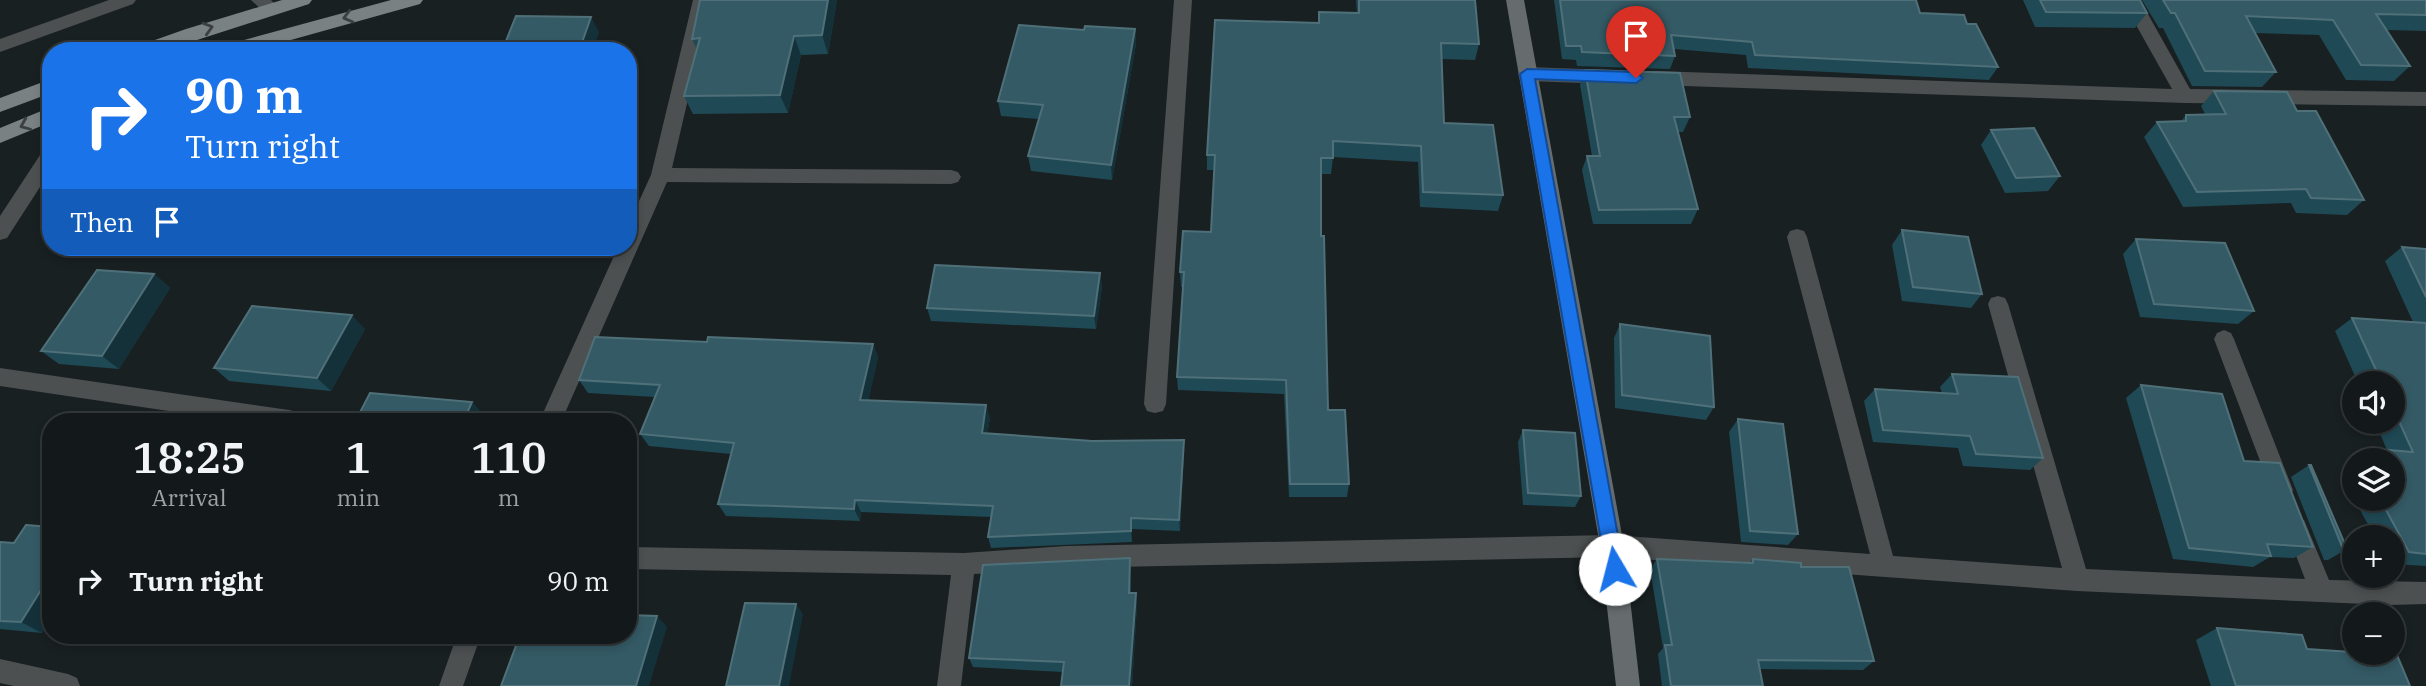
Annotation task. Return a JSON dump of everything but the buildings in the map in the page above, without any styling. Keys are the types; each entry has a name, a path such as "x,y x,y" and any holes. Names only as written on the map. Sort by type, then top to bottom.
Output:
{"main road":[{"path":"168,42 266,5 303,0"},
{"path":"259,42 414,0"},
{"path":"0,105 42,89"},
{"path":"0,136 42,118"}],"street":[{"path":"0,46 127,0"},
{"path":"637,227 661,175 702,0"},
{"path":"1155,404 1183,0"},
{"path":"1515,0 1612,546 1629,686"},
{"path":"2131,0 2185,96"},
{"path":"1527,74 2185,96 2426,99"},
{"path":"0,232 42,168"},
{"path":"661,175 951,177"},
{"path":"1797,237 1885,568"},
{"path":"554,413 624,256"},
{"path":"1998,304 2077,580"},
{"path":"2224,339 2321,591"},
{"path":"0,377 248,413"},
{"path":"637,558 964,564 1066,557 1612,546 2077,580 2426,593"},
{"path":"949,686 964,564"},
{"path":"451,686 466,644"},
{"path":"0,671 68,686"}],"route":[{"path":"1615,569 1527,74 1636,78"}]}
